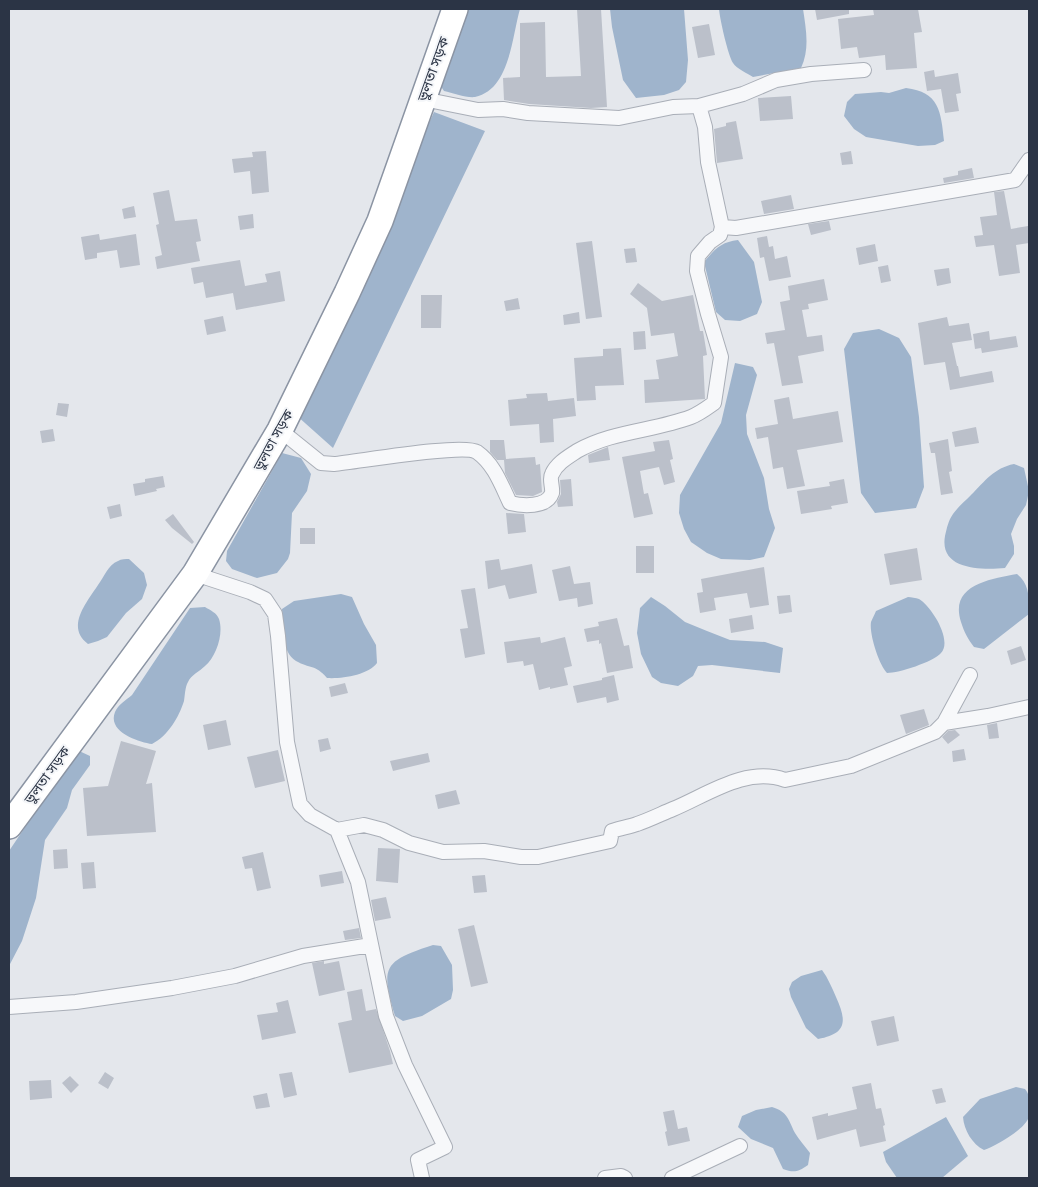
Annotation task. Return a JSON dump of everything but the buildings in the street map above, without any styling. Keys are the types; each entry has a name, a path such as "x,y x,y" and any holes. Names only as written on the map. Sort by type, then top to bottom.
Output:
{"highway":[{"name":"ভুলতা সড়ক","path":"9,826 195,574 280,430 380,221 455,9"}],"street":[{"path":"423,99 478,110 503,109 528,113 619,118 673,107 699,106 743,94 776,80 811,74 864,70"},
{"path":"280,430 321,463 334,464 444,450 470,449 492,466 510,503 522,506 537,504 548,498 552,492 551,475 562,460 583,448 605,440 692,417 714,403 721,357 697,271 698,256 710,242 720,235 722,228 708,162 705,127 699,106"},
{"path":"722,228 736,228 1015,180 1029,160"},
{"path":"195,574 250,592 265,599 275,614 288,742 300,804 310,815 338,830 364,825 383,830 409,843 443,852 484,851 521,857 538,857 610,841 612,831 637,824 724,785 774,776 784,780 851,766 935,732 944,723 970,675"},
{"path":"944,723 1029,707"},
{"path":"338,830 358,882 386,1016 405,1065 445,1147 418,1160 422,1178"},
{"path":"9,1007 76,1002 172,988 235,976 303,956 371,945"},
{"path":"672,1178 740,1146"},
{"path":"605,1178 621,1176 625,1178"}],"water":[{"path":"464,9 520,9 508,61 503,73 496,84 487,92 475,97 444,91 440,85"},
{"path":"610,9 684,9 688,60 686,82 679,90 664,95 636,98 623,80"},
{"path":"719,9 803,9 806,31 806,54 801,68 753,77 740,69 733,63 729,53"},
{"path":"906,88 917,90 932,99 939,112 944,141 935,145 918,146 866,137 854,129 844,116 847,102 855,94 889,93"},
{"path":"434,112 485,131 333,448 296,415"},
{"path":"738,240 754,262 762,302 757,314 740,321 725,320 716,312 704,262 719,247 727,242"},
{"path":"879,329 899,338 911,357 919,417 924,487 916,508 875,513 861,493 844,349 853,333"},
{"path":"735,363 753,367 757,375 746,415 747,434 764,478 769,509 775,528 764,557 750,560 721,559 707,553 691,542 679,513 680,495 721,423"},
{"path":"282,453 301,458 311,474 307,491 292,513 288,559 277,573 257,578 232,569 226,561 227,551"},
{"path":"1014,464 1024,468 1029,491 1026,505 1017,519 1011,534 1014,554 1005,568 974,568 955,562 948,556 945,547 945,536 951,517 959,506 990,476"},
{"path":"129,559 144,573 147,585 142,599 126,613 107,637 88,644 81,637 78,630 80,614 112,565 121,560"},
{"path":"1017,574 1027,587 1029,614 984,649 974,647 966,635 961,622 959,610 961,600 966,592 974,586 995,578"},
{"path":"341,594 352,597 376,645 377,663 368,671 340,678 327,678 319,671 291,657 285,645 282,609 294,601"},
{"path":"651,597 685,622 730,640 765,642 783,648 780,673 712,665 698,666 693,676 678,686 661,683 652,677 641,654 637,633 640,608"},
{"path":"908,597 919,599 929,609 939,624 944,647 941,653 924,663 887,673 875,649 871,622 876,611"},
{"path":"205,607 215,613 219,619 220,638 213,657 189,680 186,686 184,701 176,720 158,741 152,744 126,735 116,725 114,719 116,709 132,695 190,608"},
{"path":"77,750 90,756 90,765 72,790 67,808 45,840 36,898 22,941 9,966 9,851"},
{"path":"433,945 441,946 452,965 453,990 451,999 422,1016 403,1021 395,1016 390,999 388,976 390,968 395,961 404,956"},
{"path":"822,970 840,1005 843,1020 842,1025 835,1034 818,1039 806,1028 789,989 792,982 801,976"},
{"path":"1016,1087 1025,1089 1028,1094 1028,1119 1021,1128 1009,1137 984,1150 969,1136 963,1117 980,1099"},
{"path":"772,1107 781,1111 787,1117 797,1136 810,1153 808,1165 801,1169 790,1171 783,1169 773,1148 751,1139 738,1127 742,1116 756,1110"},
{"path":"946,1117 968,1156 942,1178 897,1178 886,1162 883,1152"}]}
